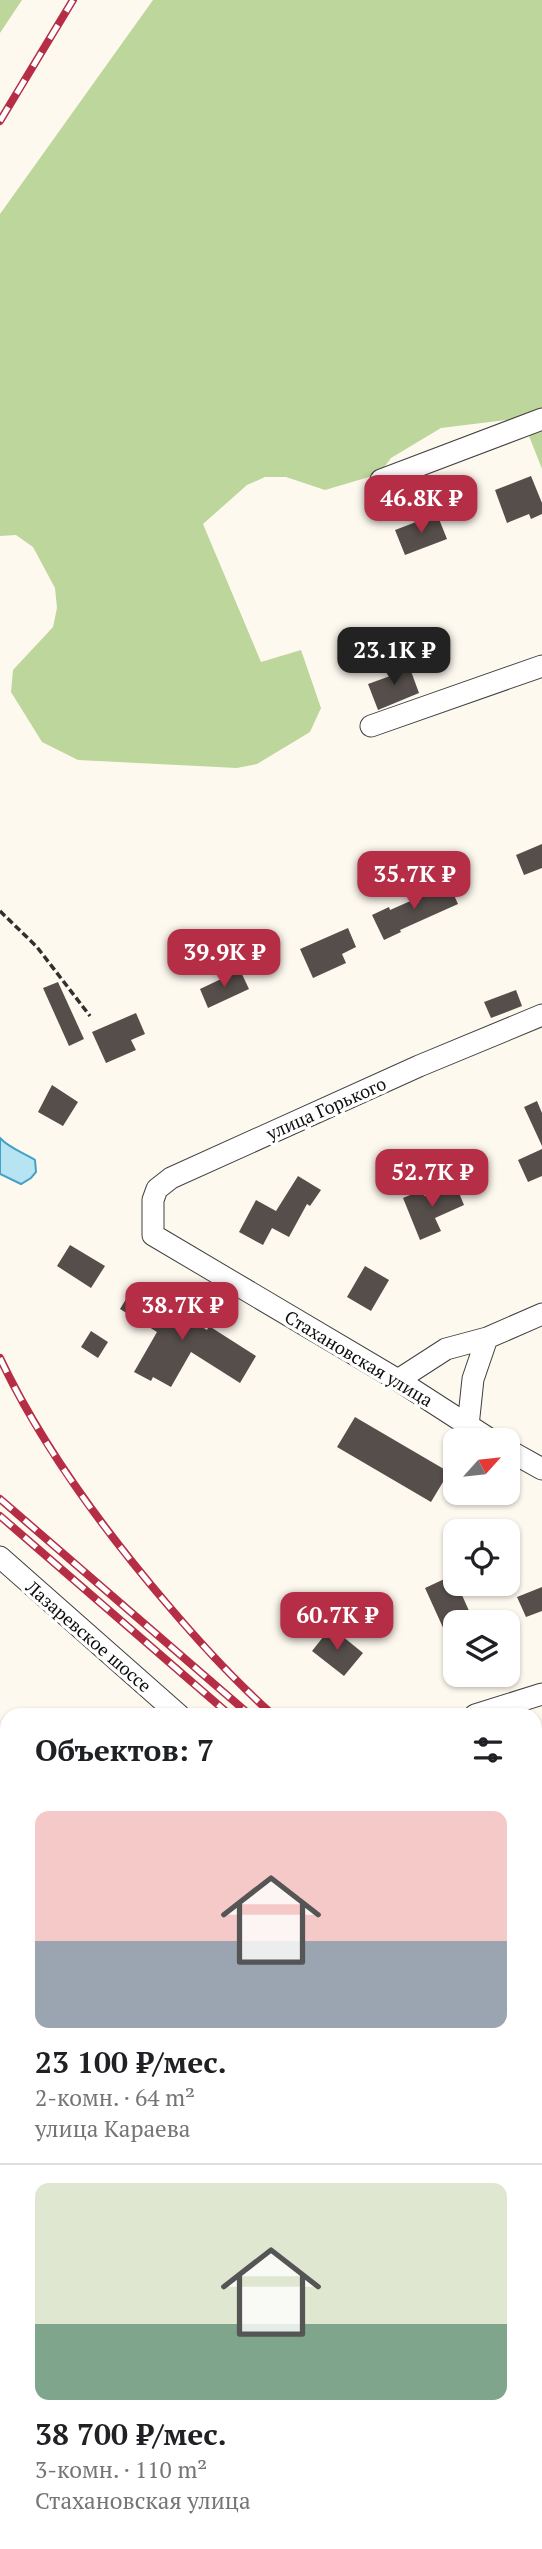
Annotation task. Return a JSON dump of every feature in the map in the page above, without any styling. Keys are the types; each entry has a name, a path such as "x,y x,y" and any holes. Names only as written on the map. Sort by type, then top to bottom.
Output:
{"street":[{"path":"381,481 542,419"},
{"path":"372,726 542,666"},
{"name":"улица Горького","path":"153,1235 153,1200 157,1189 172,1178 419,1066 542,1015"},
{"name":"Стахановская улица","path":"153,1235 398,1380 471,1428"},
{"path":"398,1380 446,1349 487,1338 542,1314"},
{"path":"468,1426 473,1379 487,1338"},
{"path":"520,1457 542,1469"},
{"name":"Лазаревское шоссе","path":"0,1557 171,1708"},
{"path":"496,1708 542,1693"}],"path":[{"path":"0,911 37,947 90,1016"}],"green space":[{"path":"0,0 22,0 0,33"},
{"path":"153,0 542,0 542,469 522,418 441,428 391,458 379,474 325,490 286,477 265,477 247,485 203,524 261,662 301,650 321,708 310,732 257,764 237,768 78,760 42,742 11,692 13,670 53,627 57,608 55,588 33,547 16,535 0,536 0,214"}],"water":[{"path":"0,1138 35,1160 36,1172 31,1178 21,1184 0,1174"}],"building":[{"path":"531,476 542,503 542,514 531,519 529,514 507,523 495,490"},
{"path":"437,514 447,539 405,555 395,530"},
{"path":"408,663 419,693 378,710 368,684 393,675 391,670"},
{"path":"542,844 542,868 524,875 516,855"},
{"path":"449,884 458,904 384,940 372,915"},
{"path":"348,928 356,947 342,954 346,963 313,978 300,949"},
{"path":"240,970 249,989 208,1008 200,989"},
{"path":"58,982 84,1039 69,1046 43,988"},
{"path":"516,990 522,1006 491,1018 484,1002"},
{"path":"136,1013 145,1034 131,1040 136,1050 106,1063 92,1032"},
{"path":"52,1085 78,1102 63,1126 38,1112"},
{"path":"537,1101 542,1113 542,1146 524,1107"},
{"path":"542,1149 542,1176 528,1182 518,1160"},
{"path":"298,1176 321,1190 310,1206 307,1204 289,1237 272,1228 263,1245 239,1232 256,1200 276,1211"},
{"path":"455,1183 464,1205 435,1218 441,1231 420,1240 403,1198 422,1190 424,1196"},
{"path":"70,1245 105,1266 91,1288 57,1266"},
{"path":"365,1266 389,1280 371,1311 347,1297"},
{"path":"134,1286 207,1330 209,1326 256,1356 240,1383 191,1352 171,1387 153,1377 151,1381 134,1372 157,1332 120,1309"},
{"path":"91,1331 108,1342 98,1358 81,1347"},
{"path":"355,1417 443,1468 443,1482 431,1502 337,1447"},
{"path":"443,1580 443,1596 462,1596 469,1610 443,1610 443,1628 425,1588"},
{"path":"542,1587 542,1611 526,1617 517,1597"},
{"path":"331,1627 363,1653 344,1676 312,1651"}],"railway":[{"path":"0,121 73,0"},
{"path":"0,1358 54,1455 97,1517 167,1604 265,1708"},
{"path":"0,1499 242,1708"},
{"path":"0,1516 222,1708"}]}
